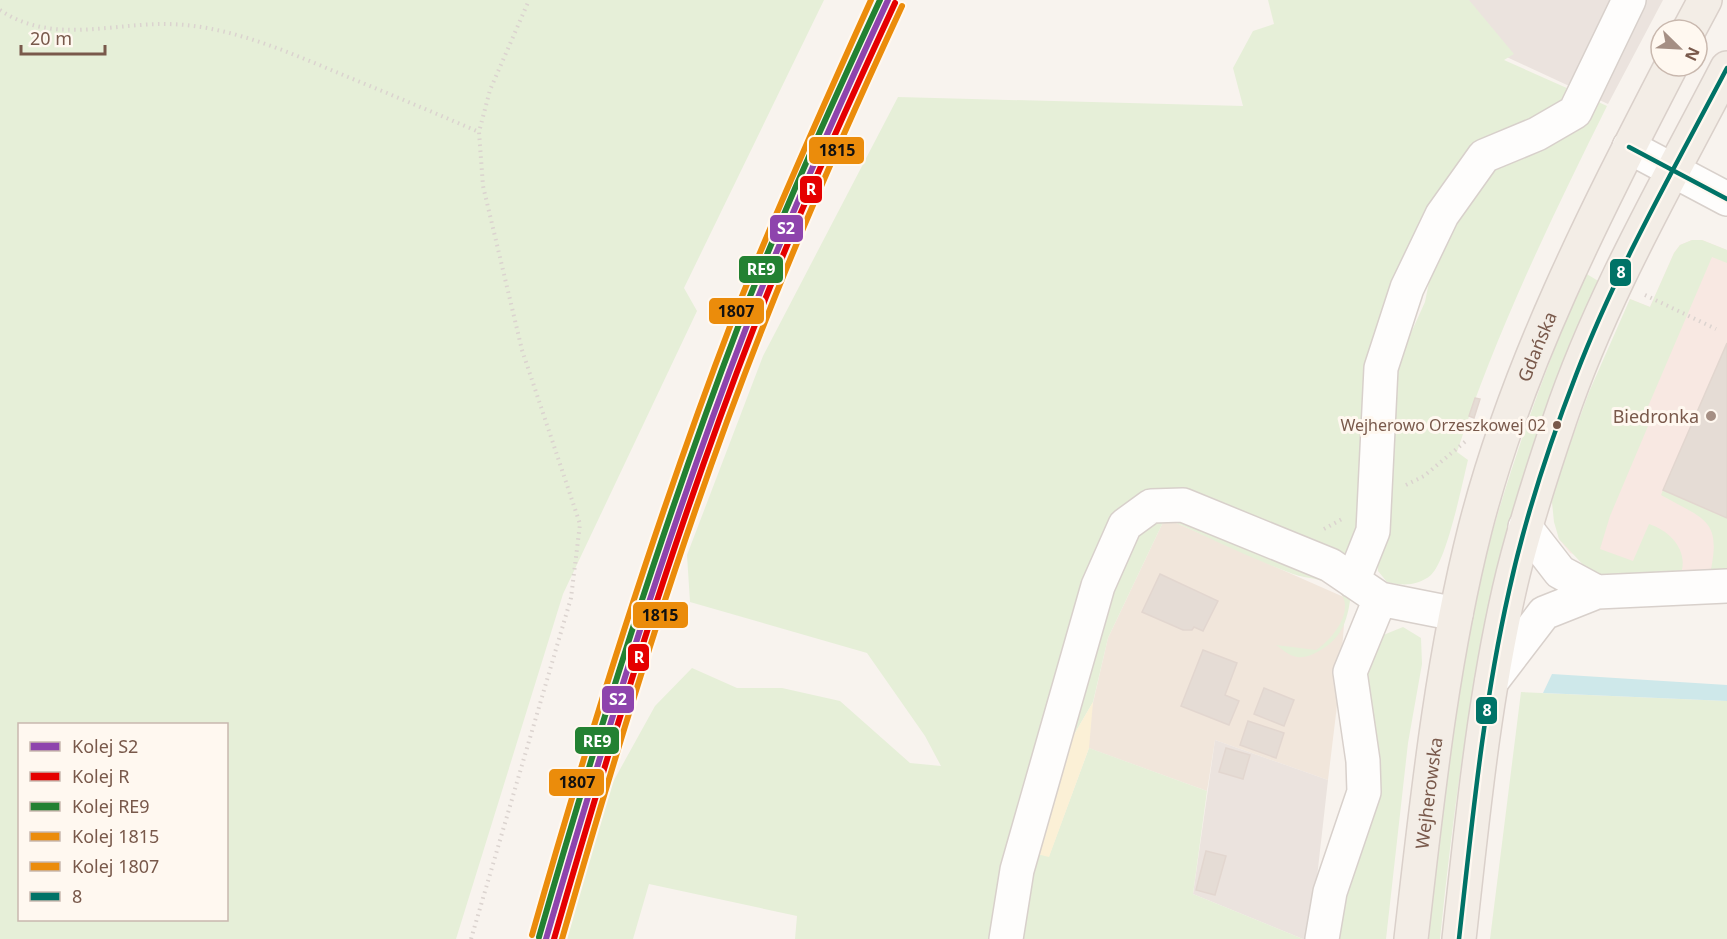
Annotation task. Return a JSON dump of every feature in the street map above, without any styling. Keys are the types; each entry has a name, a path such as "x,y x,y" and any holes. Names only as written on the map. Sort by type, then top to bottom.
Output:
{"main road":[{"path":"1695,18 1705,0"},
{"path":"1459,939 1477,782 1492,681 1509,592 1526,527 1561,416 1584,359 1618,283 1727,68"},
{"name":"Gdańska","path":"1449,647 1475,527 1512,408 1548,317 1629,147 1665,78"},
{"name":"Wejherowska","path":"1411,939 1434,732 1449,647"}],"street":[{"path":"1353,581 1373,531 1381,368 1407,288 1442,215 1484,156 1537,134 1575,112 1629,0"},
{"path":"1629,147 1727,199"},
{"path":"1006,939 1017,870 1098,586 1125,525 1151,506 1183,505 1330,565 1380,599 1456,614"},
{"path":"1526,527 1560,572 1597,592"},
{"path":"1492,681 1544,613 1597,592 1727,586"},
{"path":"1322,939 1330,892 1364,792 1363,761 1350,672 1380,599"}],"path":[{"path":"471,939 572,598 580,524 522,350 483,186 479,132 490,90 529,0"},
{"path":"0,10 18,22 62,31 166,24 233,34 300,57 479,132"},
{"path":"1645,296 1716,329"}],"shaded area":[{"path":"1384,0 1663,0 1653,18 1649,18 1649,26 1608,104"},
{"path":"1692,240 1702,240 1727,250 1727,572 1649,579 1570,553 1559,539 1552,502 1574,433 1630,299 1650,307 1674,253 1680,245"},
{"path":"1165,518 1346,598 1339,689 1328,780 1215,740 1207,791 1083,746 1108,638"},
{"path":"1215,740 1328,780 1310,939 1303,939 1193,894"}],"green space":[{"path":"0,0 824,0 684,288 697,311 563,594 456,939 0,939"},
{"path":"1268,0 1469,0 1514,54 1504,60 1578,93 1559,115 1489,139 1381,320 1365,533 1350,553 1326,553 1214,511 1121,523 992,939 795,939 797,916 649,884 633,939 567,939 608,791 655,706 692,668 737,688 782,688 840,701 910,763 941,766 925,736 867,653 690,602 687,555 763,356 898,97 1243,106 1233,68 1253,31 1274,24"},
{"path":"1592,99 1607,106 1545,233 1507,320 1472,407 1457,452 1468,460 1443,554 1437,567 1426,579 1404,584 1387,582 1378,571 1377,548 1391,377 1425,302 1435,252 1476,177"},
{"path":"1692,240 1702,240 1727,250 1727,263 1712,257 1647,409 1654,412 1610,516 1600,549 1633,561 1649,524 1665,532 1676,544 1682,559 1680,576 1607,577 1587,569 1559,539 1552,502 1557,480 1589,392 1630,299 1650,307 1674,253 1680,245"},
{"path":"1585,273 1600,282 1565,362 1535,441 1510,522 1490,603 1461,768 1440,939 1428,939 1455,707 1482,570 1529,419"},
{"path":"1663,490 1727,518 1727,572 1710,574 1714,542 1711,531 1699,516 1661,495"},
{"path":"1166,511 1191,516 1257,547 1282,551 1327,570 1351,593 1343,627 1334,640 1314,654 1300,657 1288,654 1276,645 1316,650 1336,631 1344,614 1345,605 1337,589 1333,585 1293,574 1261,561 1165,518 1108,638 1093,702 1075,733 1069,732 1069,713 1087,639 1115,558 1127,537 1141,521"},
{"path":"1403,627 1421,638 1422,664 1408,743 1386,939 1328,939 1354,835 1358,678 1376,638"},
{"path":"1521,692 1727,701 1727,939 1490,939"},
{"path":"1089,748 1207,791 1193,894 1303,939 1014,939 1033,853 1049,856"}],"sand":[{"path":"1093,702 1089,748 1049,857 1033,853 1069,732 1075,733"}],"water":[{"path":"1552,674 1727,685 1727,701 1543,693"}],"building":[{"name":"Biedronka","path":"1727,343 1727,518 1663,490"},
{"name":"Wejherowo Orzeszkowej 02","path":"1475,398 1480,399 1474,418 1469,416"},
{"path":"1160,574 1218,601 1203,631 1194,627 1192,630 1183,630 1142,612"},
{"path":"1203,650 1237,663 1225,695 1239,701 1229,725 1181,706"},
{"path":"1264,688 1294,700 1284,726 1254,714"},
{"path":"1248,721 1284,733 1276,758 1240,745"},
{"path":"1226,748 1250,755 1243,779 1219,772"},
{"path":"1206,851 1226,856 1215,895 1196,890"}],"rail line":[{"name":"1807","path":"532,935 625,626 704,397 765,240 871,0"},
{"name":"RE9","path":"539,937 632,630 710,402 771,244 880,0"},
{"name":"S2","path":"546,939 640,631 718,403 762,286 832,122 888,0"},
{"name":"R","path":"554,939 647,632 725,405 769,289 804,206 895,3"},
{"name":"1815","path":"562,939 654,633 732,407 811,209 902,6"}],"transit line":[{"name":"8","path":"1459,939 1479,765 1492,678 1515,564 1538,482 1576,375 1609,296 1727,68"},
{"name":"8","path":"1629,147 1727,199"}],"place":[{"name":"Biedronka","path":"1711,416"},
{"name":"Wejherowo Orzeszkowej 02","path":"1557,425"}]}
